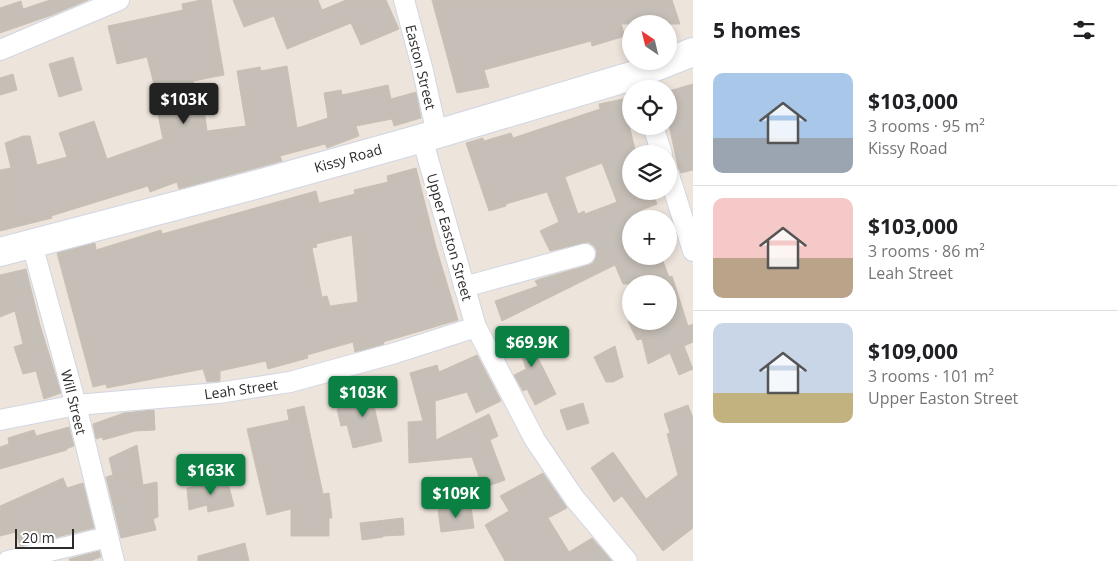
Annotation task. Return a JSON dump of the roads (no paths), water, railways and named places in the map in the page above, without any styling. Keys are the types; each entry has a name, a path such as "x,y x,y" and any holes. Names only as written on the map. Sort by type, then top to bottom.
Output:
{"main road":[{"name":"Kissy Road","path":"641,80 693,52"},
{"name":"Kissy Road","path":"0,252 622,86"}],"street":[{"path":"0,50 119,0"},
{"name":"Easton Street","path":"404,0 422,67 430,136"},
{"name":"Upper Easton Street","path":"430,136 464,287 476,327 535,440 574,499 627,561"},
{"path":"677,200 693,250"},
{"name":"Will Street","path":"32,244 76,405 114,561"},
{"path":"464,287 585,254"},
{"name":"Leah Street","path":"0,420 76,405 218,394 290,382 395,353 476,327"},
{"path":"8,561 108,537"}]}
